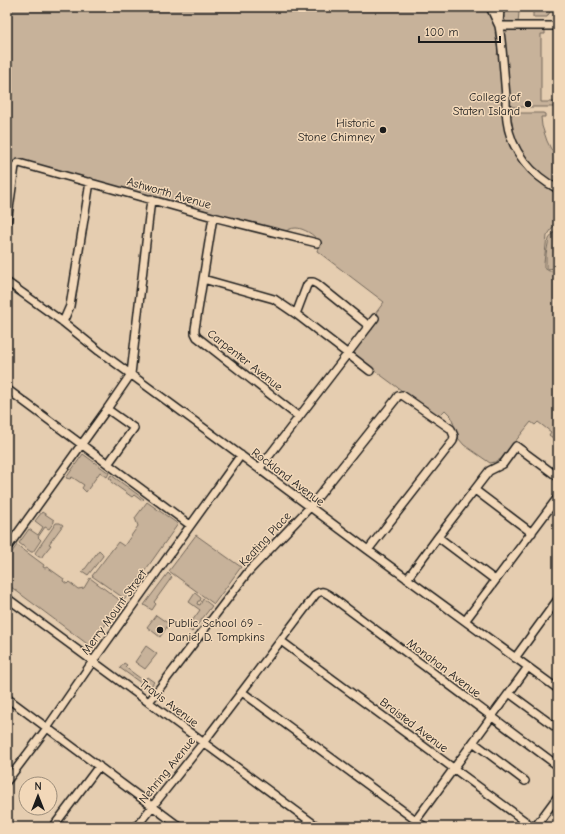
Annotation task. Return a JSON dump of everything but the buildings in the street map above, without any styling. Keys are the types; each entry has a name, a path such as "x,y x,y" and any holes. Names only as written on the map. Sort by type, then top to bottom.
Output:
{"street":[{"path":"490,7 499,26"},
{"path":"500,7 499,26 502,45 507,122 513,142 521,158 531,170 558,189"},
{"path":"499,26 558,26"},
{"name":"Ashworth Avenue","path":"9,193 15,166 19,163 213,217 317,242"},
{"path":"63,322 70,306 90,182"},
{"path":"7,223 9,193"},
{"path":"7,548 131,374 151,199"},
{"name":"Carpenter Avenue","path":"213,217 195,333 197,337 299,416"},
{"path":"203,279 274,299 370,370"},
{"name":"Rockland Avenue","path":"7,282 63,322 99,351 407,579 558,689"},
{"path":"296,314 307,285 311,282 317,284 369,326"},
{"path":"259,469 375,318"},
{"path":"7,390 190,525"},
{"name":"Keating Place","path":"149,702 248,572 310,507 396,398 403,395 451,429 454,436 453,441 368,550"},
{"path":"107,409 134,428 108,464"},
{"path":"407,579 489,471 502,464 516,446 558,477"},
{"name":"Merry Mount Street","path":"7,781 47,728 93,661 241,455"},
{"path":"475,490 532,533"},
{"path":"464,621 558,497"},
{"path":"438,537 495,580"},
{"name":"Monahan Avenue","path":"316,594 323,592 329,595 558,766"},
{"name":"Nehring Avenue","path":"136,827 242,692 316,594"},
{"name":"Travis Avenue","path":"7,598 318,827"},
{"path":"515,658 558,599"},
{"name":"Braisted Avenue","path":"281,641 534,827"},
{"path":"411,827 528,667"},
{"path":"242,692 425,827"},
{"path":"509,693 558,729"},
{"path":"7,698 180,827"},
{"path":"473,742 525,781"},
{"path":"53,827 99,766"},
{"path":"534,827 558,796"}],"shaded area":[{"path":"7,7 489,7 497,32 495,32 498,51 497,55 499,52 503,112 514,151 558,192 558,220 547,236 544,268 549,271 558,271 558,442 549,435 551,432 538,422 535,425 531,422 501,459 490,463 464,445 458,438 451,416 445,410 438,417 436,416 355,356 353,354 354,351 379,318 375,314 384,302 317,251 319,242 312,234 299,228 290,229 284,232 24,161 16,162 7,168"},
{"path":"533,7 553,7 547,17 533,17"},
{"path":"512,9 519,12 518,23 507,23 504,19 503,13"},
{"path":"509,29 545,30 545,34 541,34 541,102 558,102 558,107 514,107 509,105 504,35"},
{"path":"515,113 545,114 545,117 541,117 542,126 551,149 558,158 558,185 540,173 525,157 515,138 512,128 510,117"},
{"path":"558,227 558,268 546,269 546,254 549,239"},
{"path":"83,454 109,473 107,477 100,472 86,492 82,488 84,485 72,477 70,479 66,478"},
{"path":"111,475 144,499 142,501 134,495 132,497 111,482 112,480 109,478"},
{"path":"147,502 178,524 125,599 92,576 118,542 124,546 138,526 135,518"},
{"path":"42,512 54,520 54,522 49,529 45,527 38,537 41,540 33,552 31,552 19,543 29,529 38,535 43,527 35,521"},
{"path":"56,523 63,525 49,544 51,545 42,557 39,557 35,553"},
{"path":"196,535 241,567 214,604 169,571"},
{"path":"17,545 44,565 43,567 47,567 64,579 63,581 67,584 69,582 78,589 84,588 90,578 122,602 90,646 7,584 7,559"},
{"path":"99,550 103,556 88,575 82,571"},
{"path":"168,573 172,577 154,602 156,604 152,610 144,605"},
{"path":"195,593 201,598 197,604 200,605 203,599 212,606 192,632 187,628 200,610 189,602"},
{"path":"156,615 169,624 160,637 147,627"},
{"path":"146,646 157,654 145,669 135,662"},
{"path":"124,663 127,665 125,667 144,681 147,677 154,682 149,689 120,668"}],"place":[{"name":"College of Staten Island","path":"528,104"},
{"name":"Historic Stone Chimney","path":"383,130"},
{"name":"Public School 69 - Daniel D. Tompkins","path":"160,630"}]}
